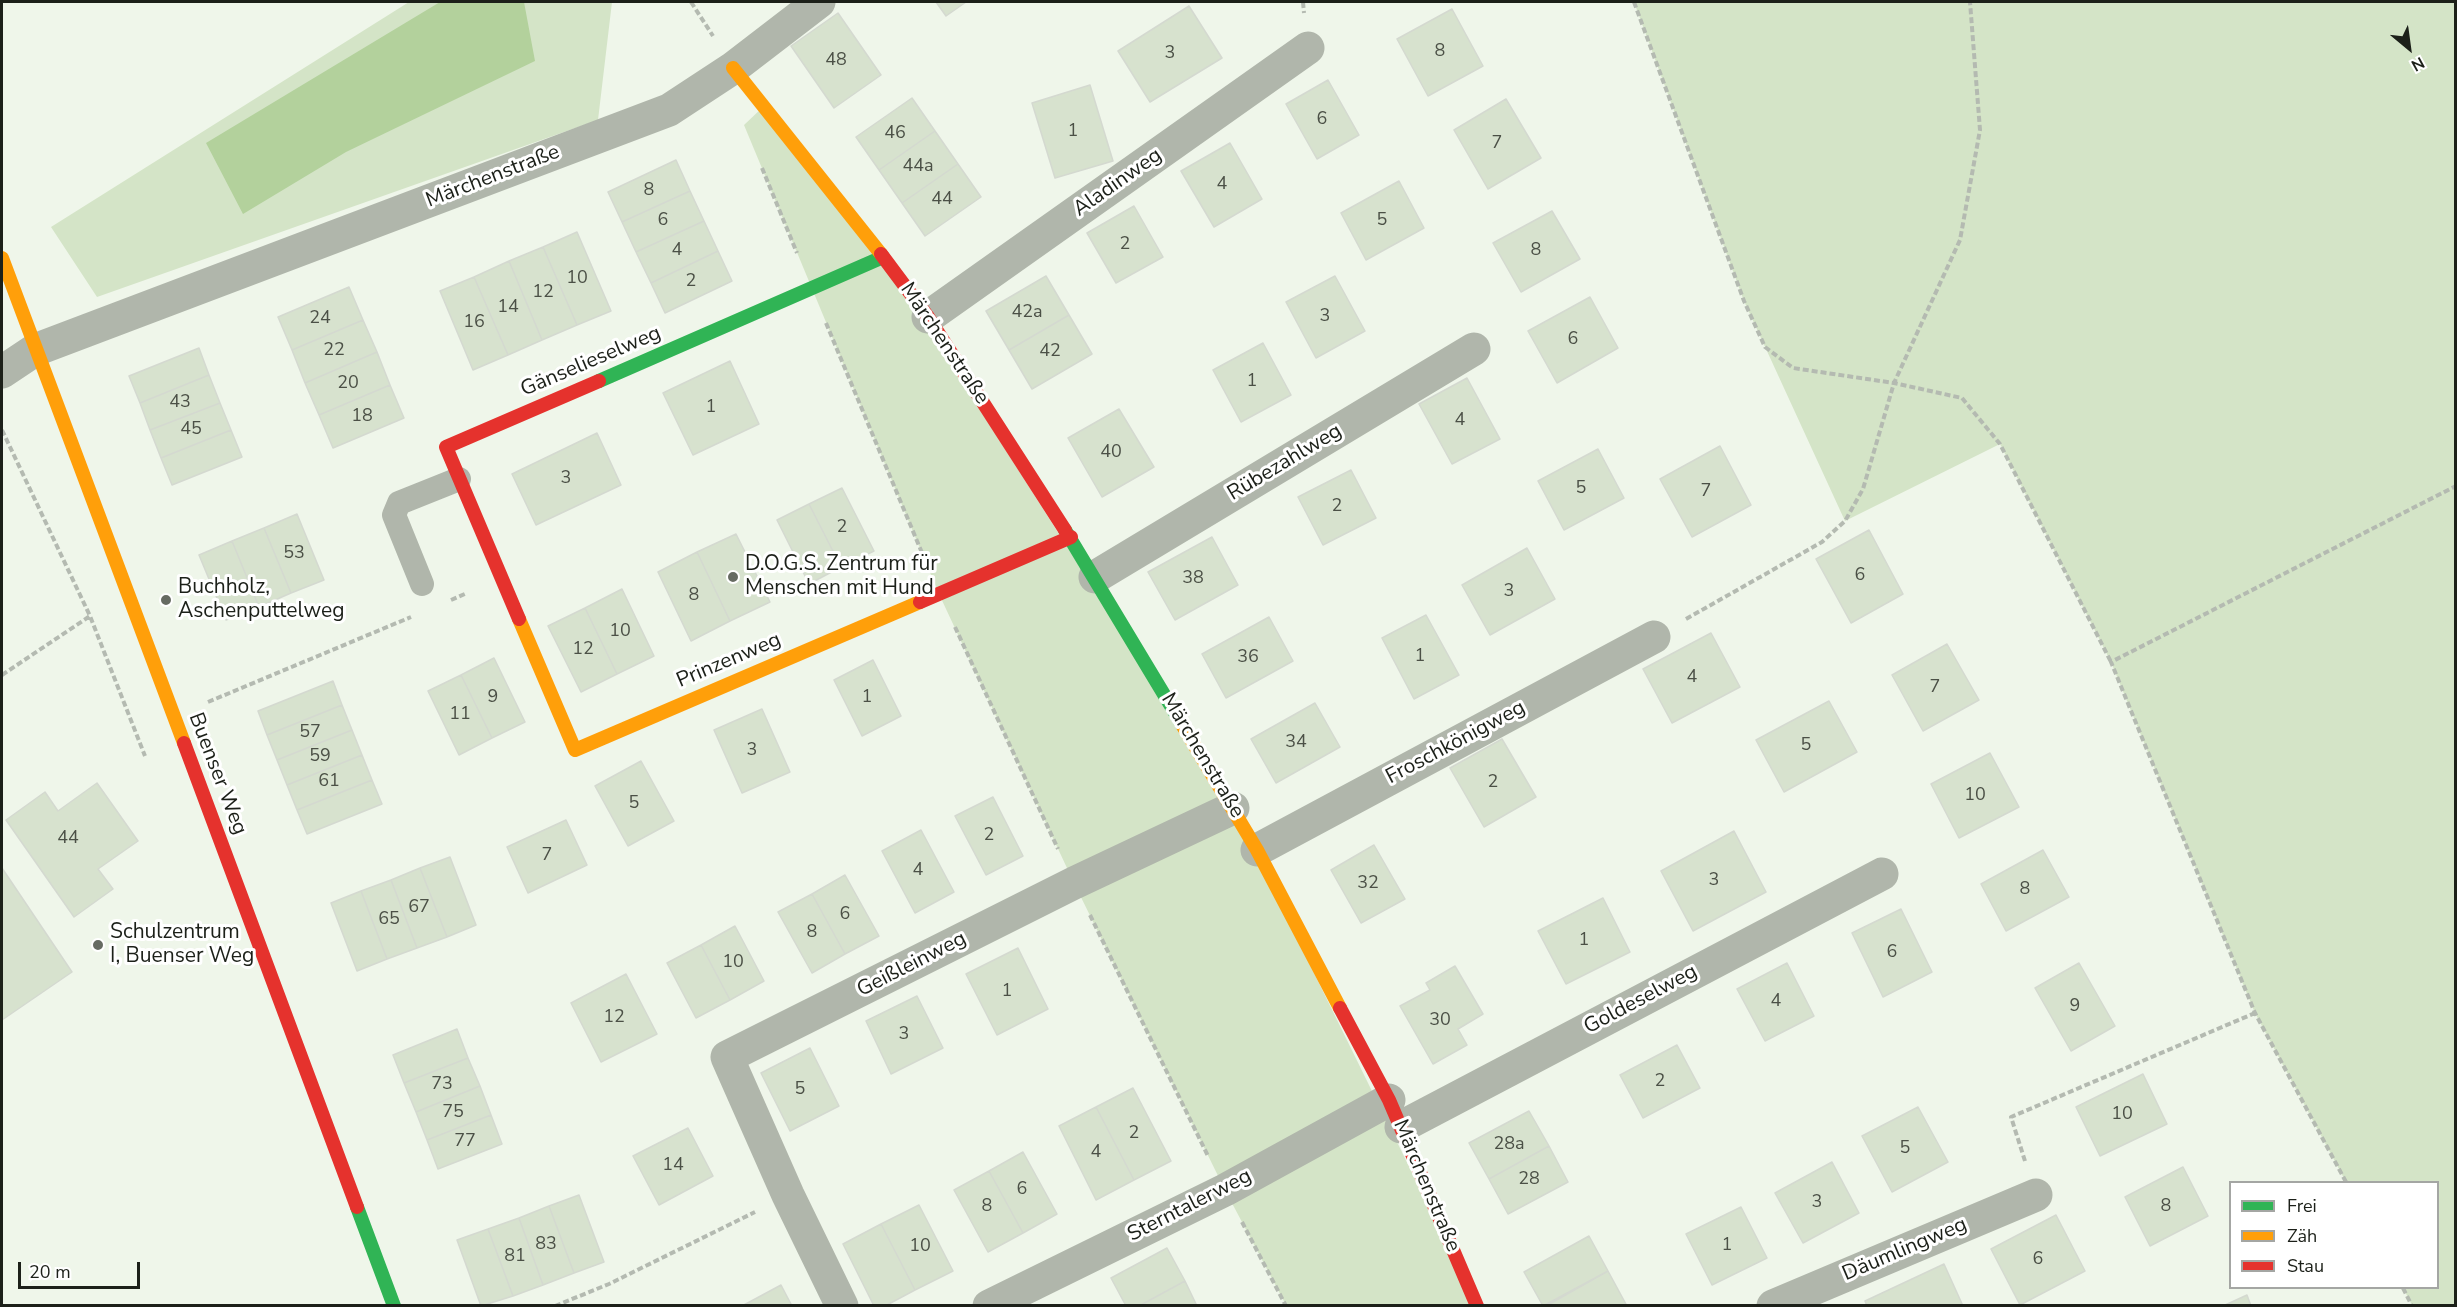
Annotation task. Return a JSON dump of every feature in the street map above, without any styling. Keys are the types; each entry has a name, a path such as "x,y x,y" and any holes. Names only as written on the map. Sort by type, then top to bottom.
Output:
{"street":[{"path":"733,68 819,2"},
{"name":"Aladinweg","path":"928,317 1308,48"},
{"name":"Märchenstraße","path":"2,372 35,350 669,110 733,68 928,317 1071,537 1257,850 1395,1113 1477,1305"},
{"name":"Buenser Weg","path":"2,258 394,1305"},
{"name":"Gänselieselweg","path":"500,579 446,447 883,258"},
{"name":"Rübezahlweg","path":"1095,577 1474,349"},
{"name":"Prinzenweg","path":"500,579 575,750 1071,537"},
{"name":"Froschkönigweg","path":"1257,850 1654,637"},
{"name":"Geißleinweg","path":"788,1195 727,1057 1074,883 1233,808"},
{"name":"Goldeselweg","path":"1395,1113 1882,874"},
{"name":"Sterntalerweg","path":"989,1305 1225,1190 1395,1113"},
{"path":"788,1195 842,1305"},
{"name":"Däumlingweg","path":"1773,1305 2036,1195"}],"lane":[{"path":"422,584 394,515 399,503 459,479"}],"path":[{"path":"1634,2 1744,301 1765,347 1793,368 1894,383 1962,398 2000,444 2111,662 2255,1013 2345,1181"},
{"path":"1654,637 1822,542 1845,520 1863,489 1894,383 1960,240 1980,130 1970,2"},
{"path":"758,158 939,594 1074,883 1225,1190 1286,1305"},
{"path":"2,430 90,616 146,759"},
{"path":"2111,662 2456,486"},
{"path":"446,602 500,579"},
{"path":"2,675 90,616"},
{"path":"173,717 413,616"},
{"path":"2036,1195 2012,1117 2255,1013"},
{"path":"555,1305 609,1284 788,1195"},
{"path":"2404,1289 2412,1305"}],"shaded area":[{"path":"409,2 612,2 598,120 97,297 51,227"},
{"path":"440,2 524,2 535,61 346,152 243,214 206,143"},
{"path":"1634,2 2455,2 2455,1305 2412,1305 2404,1289 2439,1289 2439,1181 2345,1181 2255,1013 2111,662 2000,444 1845,521 1744,301"},
{"path":"763,107 883,257 1233,808 1477,1305 1286,1305 1225,1190 1074,883 939,594 744,125"}],"building":[{"path":"936,2 966,2 946,16"},
{"path":"1189,6 1222,58 1150,102 1118,51"},
{"path":"1452,9 1483,66 1428,96 1397,39"},
{"path":"838,13 881,75 834,108 791,46"},
{"path":"1328,80 1359,135 1317,159 1286,104"},
{"path":"1090,85 1113,161 1055,178 1032,103"},
{"path":"912,98 935,131 879,170 856,137"},
{"path":"1506,99 1541,158 1488,189 1454,130"},
{"path":"935,131 958,164 902,203 879,170"},
{"path":"1230,143 1262,199 1214,227 1181,171"},
{"path":"676,160 690,191 622,222 608,192"},
{"path":"958,164 981,197 925,236 902,203"},
{"path":"1399,181 1424,228 1366,260 1341,213"},
{"path":"690,191 704,221 636,252 622,222"},
{"path":"1134,206 1163,257 1116,283 1087,233"},
{"path":"1552,211 1580,259 1521,292 1493,243"},
{"path":"704,221 718,251 651,283 636,252"},
{"path":"577,232 611,311 577,325 543,247"},
{"path":"543,247 577,325 542,340 509,261"},
{"path":"718,251 732,281 665,313 651,283"},
{"path":"509,261 542,340 508,355 474,277"},
{"path":"1046,276 1069,315 1009,350 986,311"},
{"path":"1335,276 1365,331 1316,358 1286,302"},
{"path":"474,277 508,355 473,370 440,291"},
{"path":"349,287 363,320 292,350 278,317"},
{"path":"1590,297 1618,348 1557,383 1528,331"},
{"path":"1069,315 1092,354 1032,389 1009,350"},
{"path":"363,320 377,352 305,383 292,350"},
{"path":"1263,343 1291,395 1241,422 1213,370"},
{"path":"199,348 209,375 140,403 129,376"},
{"path":"377,352 390,385 319,415 305,383"},
{"path":"730,361 759,424 693,455 663,393"},
{"path":"209,375 220,403 150,430 140,403"},
{"path":"1467,378 1500,439 1452,464 1419,404"},
{"path":"390,385 404,418 333,448 319,415"},
{"path":"220,403 231,430 161,458 150,430"},
{"path":"1119,409 1154,467 1102,497 1068,438"},
{"path":"231,430 242,457 172,485 161,458"},
{"path":"597,433 621,485 536,525 512,474"},
{"path":"1720,446 1751,505 1692,537 1660,479"},
{"path":"1598,449 1624,498 1564,530 1538,481"},
{"path":"1351,470 1376,518 1323,545 1298,497"},
{"path":"842,488 874,551 841,567 809,504"},
{"path":"809,504 841,567 809,584 777,520"},
{"path":"297,514 324,580 291,593 264,528"},
{"path":"264,528 291,593 259,607 232,541"},
{"path":"1869,530 1903,594 1851,623 1816,559"},
{"name":"D.O.G.S. Zentrum für Menschen mit Hund","path":"736,534 770,602 730,621 697,552"},
{"path":"1212,537 1238,585 1175,620 1148,572"},
{"path":"232,541 259,607 226,620 199,555"},
{"path":"1527,548 1555,599 1490,635 1462,585"},
{"path":"697,552 730,621 691,641 658,572"},
{"path":"622,589 654,656 617,674 585,608"},
{"path":"585,608 617,674 581,692 548,626"},
{"path":"1426,615 1459,675 1414,699 1382,638"},
{"path":"1269,617 1293,661 1226,698 1202,654"},
{"path":"1711,633 1740,687 1672,723 1643,669"},
{"path":"1947,644 1979,700 1923,731 1892,675"},
{"path":"494,658 525,722 492,738 461,675"},
{"path":"873,660 901,716 862,736 834,680"},
{"path":"461,675 492,738 459,755 428,691"},
{"path":"333,681 342,705 267,735 258,711"},
{"path":"1829,701 1857,752 1784,792 1756,740"},
{"path":"1315,703 1340,747 1276,783 1251,739"},
{"path":"342,705 352,730 277,760 267,735"},
{"path":"762,709 790,772 742,793 714,730"},
{"path":"352,730 362,755 287,785 277,760"},
{"path":"1502,739 1536,797 1484,827 1450,768"},
{"path":"1990,753 2019,807 1959,838 1931,784"},
{"path":"362,755 372,780 297,810 287,785"},
{"path":"641,761 674,821 628,846 595,786"},
{"path":"372,780 382,804 307,834 297,810"},
{"path":"97,783 138,841 98,869 113,889 74,917 6,820 45,792 58,811"},
{"path":"993,797 1023,856 986,875 955,816"},
{"path":"566,820 587,865 528,893 507,847"},
{"path":"921,830 954,892 915,913 882,851"},
{"path":"1734,831 1766,892 1693,931 1661,871"},
{"path":"1374,845 1405,899 1361,923 1331,870"},
{"path":"2043,850 2069,897 2006,931 1981,884"},
{"path":"450,857 476,925 447,937 420,868"},
{"path":"2,868 72,972 2,1020"},
{"path":"420,868 447,937 417,948 391,880"},
{"path":"845,875 879,936 845,954 812,894"},
{"path":"391,880 417,948 387,959 361,891"},
{"path":"361,891 387,959 357,971 331,903"},
{"path":"812,894 845,954 812,973 778,912"},
{"path":"1603,898 1630,952 1566,984 1538,931"},
{"path":"1901,909 1932,972 1883,997 1852,933"},
{"path":"735,926 764,981 730,1000 701,945"},
{"path":"701,945 730,1000 696,1018 667,963"},
{"path":"1018,948 1048,1009 997,1035 966,974"},
{"path":"1787,963 1814,1016 1765,1041 1737,989"},
{"path":"2079,963 2115,1026 2071,1051 2035,988"},
{"path":"1455,966 1483,1014 1458,1029 1467,1045 1433,1064 1400,1006 1430,990 1426,983"},
{"path":"626,974 657,1034 601,1062 571,1003"},
{"path":"917,996 943,1048 891,1074 866,1021"},
{"path":"457,1029 468,1058 404,1083 393,1055"},
{"path":"1677,1045 1700,1088 1643,1118 1620,1075"},
{"path":"810,1048 839,1106 790,1131 761,1073"},
{"path":"468,1058 480,1086 416,1112 404,1083"},
{"path":"2143,1074 2167,1124 2100,1156 2076,1107"},
{"path":"480,1086 491,1115 427,1140 416,1112"},
{"path":"1133,1088 1171,1161 1134,1180 1096,1107"},
{"path":"1096,1107 1134,1180 1096,1200 1059,1126"},
{"path":"1918,1107 1948,1162 1892,1192 1862,1136"},
{"path":"1529,1111 1549,1146 1489,1179 1469,1143"},
{"path":"491,1115 502,1144 438,1169 427,1140"},
{"path":"688,1128 713,1176 659,1205 633,1156"},
{"path":"1549,1146 1568,1182 1508,1214 1489,1179"},
{"path":"1023,1152 1057,1214 1023,1233 989,1171"},
{"path":"1832,1162 1859,1213 1803,1243 1775,1193"},
{"path":"2183,1167 2208,1216 2150,1246 2125,1197"},
{"path":"989,1171 1023,1233 988,1252 954,1190"},
{"path":"579,1195 604,1262 574,1273 549,1206"},
{"path":"919,1205 953,1271 915,1290 881,1224"},
{"path":"549,1206 574,1273 543,1285 519,1218"},
{"path":"1741,1207 1767,1258 1712,1285 1686,1234"},
{"path":"2056,1215 2085,1271 2020,1305 1991,1249"},
{"path":"519,1218 543,1285 513,1296 488,1229"},
{"path":"881,1224 915,1290 885,1306 874,1306 843,1244"},
{"path":"488,1229 513,1296 481,1306 457,1240"},
{"path":"1589,1236 1608,1271 1543,1306 1524,1272"},
{"path":"1167,1248 1185,1281 1139,1306 1126,1306 1111,1278"},
{"path":"1944,1264 1963,1306 1867,1306 1865,1301"},
{"path":"1608,1271 1627,1306 1546,1306"},
{"path":"1185,1281 1197,1306 1139,1306"},
{"path":"781,1285 792,1306 742,1306"},
{"path":"2247,1295 2251,1306 2223,1306"}],"traffic: fast":[{"path":"599,381 883,257"},
{"path":"1065,530 1183,726"},
{"path":"357,1207 394,1306"}],"traffic: slow":[{"path":"733,68 881,254"},
{"path":"2,258 184,743"},
{"path":"519,619 575,750 920,602"},
{"path":"1183,726 1257,850 1340,1008"}],"traffic: jam":[{"path":"881,254 928,317 1065,530"},
{"path":"519,619 446,447 599,381"},
{"path":"920,602 1071,537"},
{"path":"184,743 357,1207"},
{"path":"1340,1008 1389,1100 1477,1306"}],"place":[{"name":"D.O.G.S. Zentrum für Menschen mit Hund","path":"733,577"},
{"name":"Buchholz, Aschenputtelweg","path":"166,600"},
{"name":"Schulzentrum I, Buenser Weg","path":"98,945"}]}
